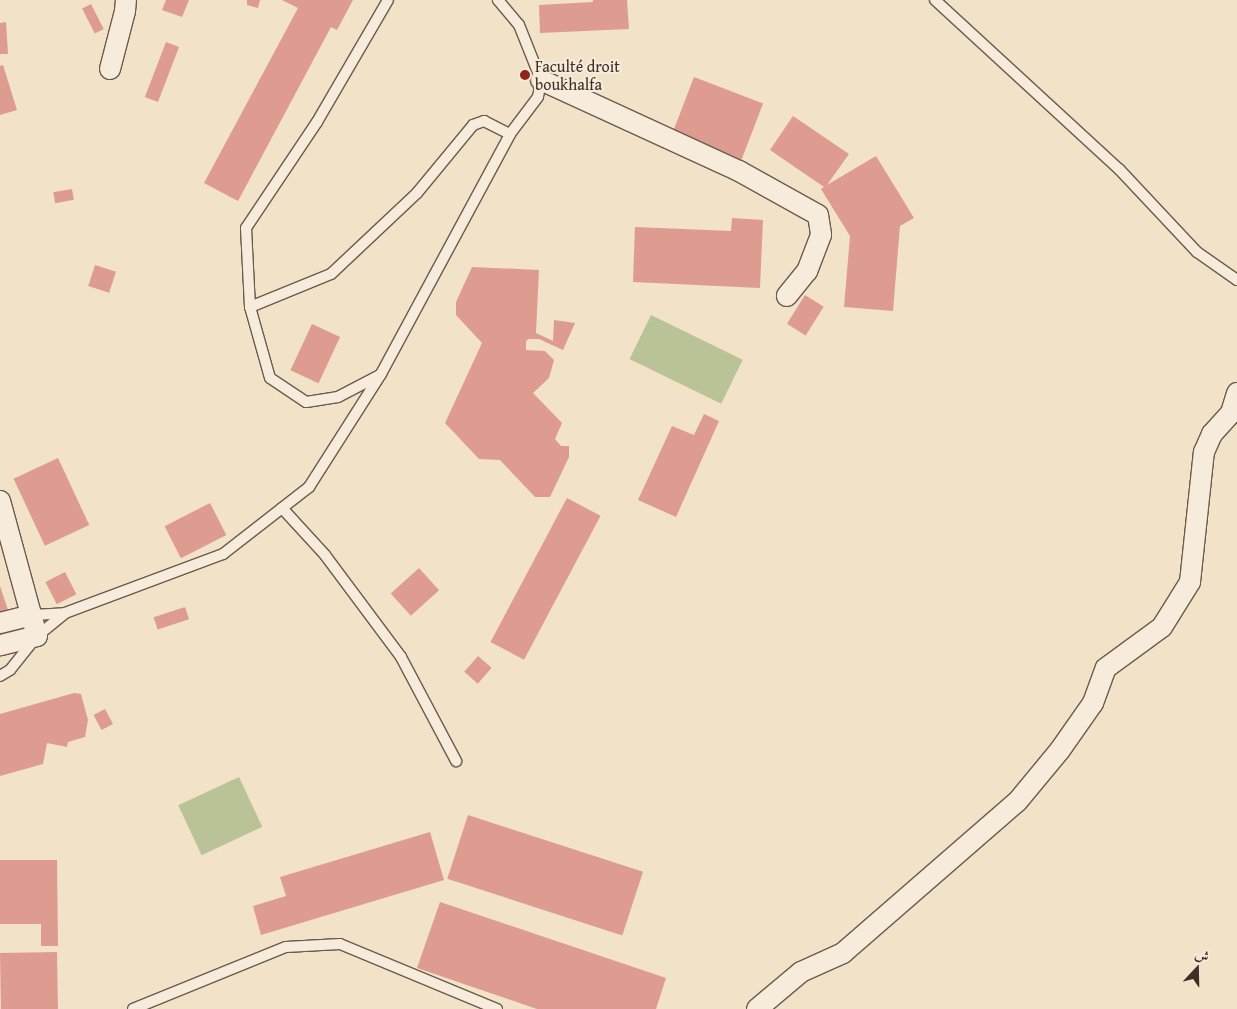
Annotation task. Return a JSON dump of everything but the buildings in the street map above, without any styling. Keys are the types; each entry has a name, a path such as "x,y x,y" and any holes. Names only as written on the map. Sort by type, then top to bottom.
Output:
{"street":[{"path":"110,69 125,11 126,0"},
{"path":"541,80 739,171 818,215 821,235 807,271 787,296"},
{"path":"757,1009 801,972 843,953 1017,802 1060,750 1093,702 1106,668 1162,627 1190,582 1204,452 1212,434 1231,413 1237,393"},
{"path":"0,501 37,636 0,645"},
{"path":"0,622 32,615"}],"lane":[{"path":"381,374 338,397 306,402 270,378 250,307 246,228 317,122 388,0"},
{"path":"32,615 65,613 223,554 308,487 381,374 510,134 538,97 541,80 519,25 498,0"},
{"path":"935,0 1119,169 1197,252 1237,280"},
{"path":"250,307 331,274 418,193 473,125 484,121 510,134"},
{"path":"282,508 325,555 401,657 456,761"},
{"path":"0,676 10,670 37,636 65,613"},
{"path":"133,1009 286,946 340,944 497,1009"}],"green space":[{"path":"651,315 743,360 721,404 630,359"},
{"path":"239,777 262,827 202,855 178,805"}],"place":[{"name":"Faculté droit boukhalfa","path":"525,75"}]}
